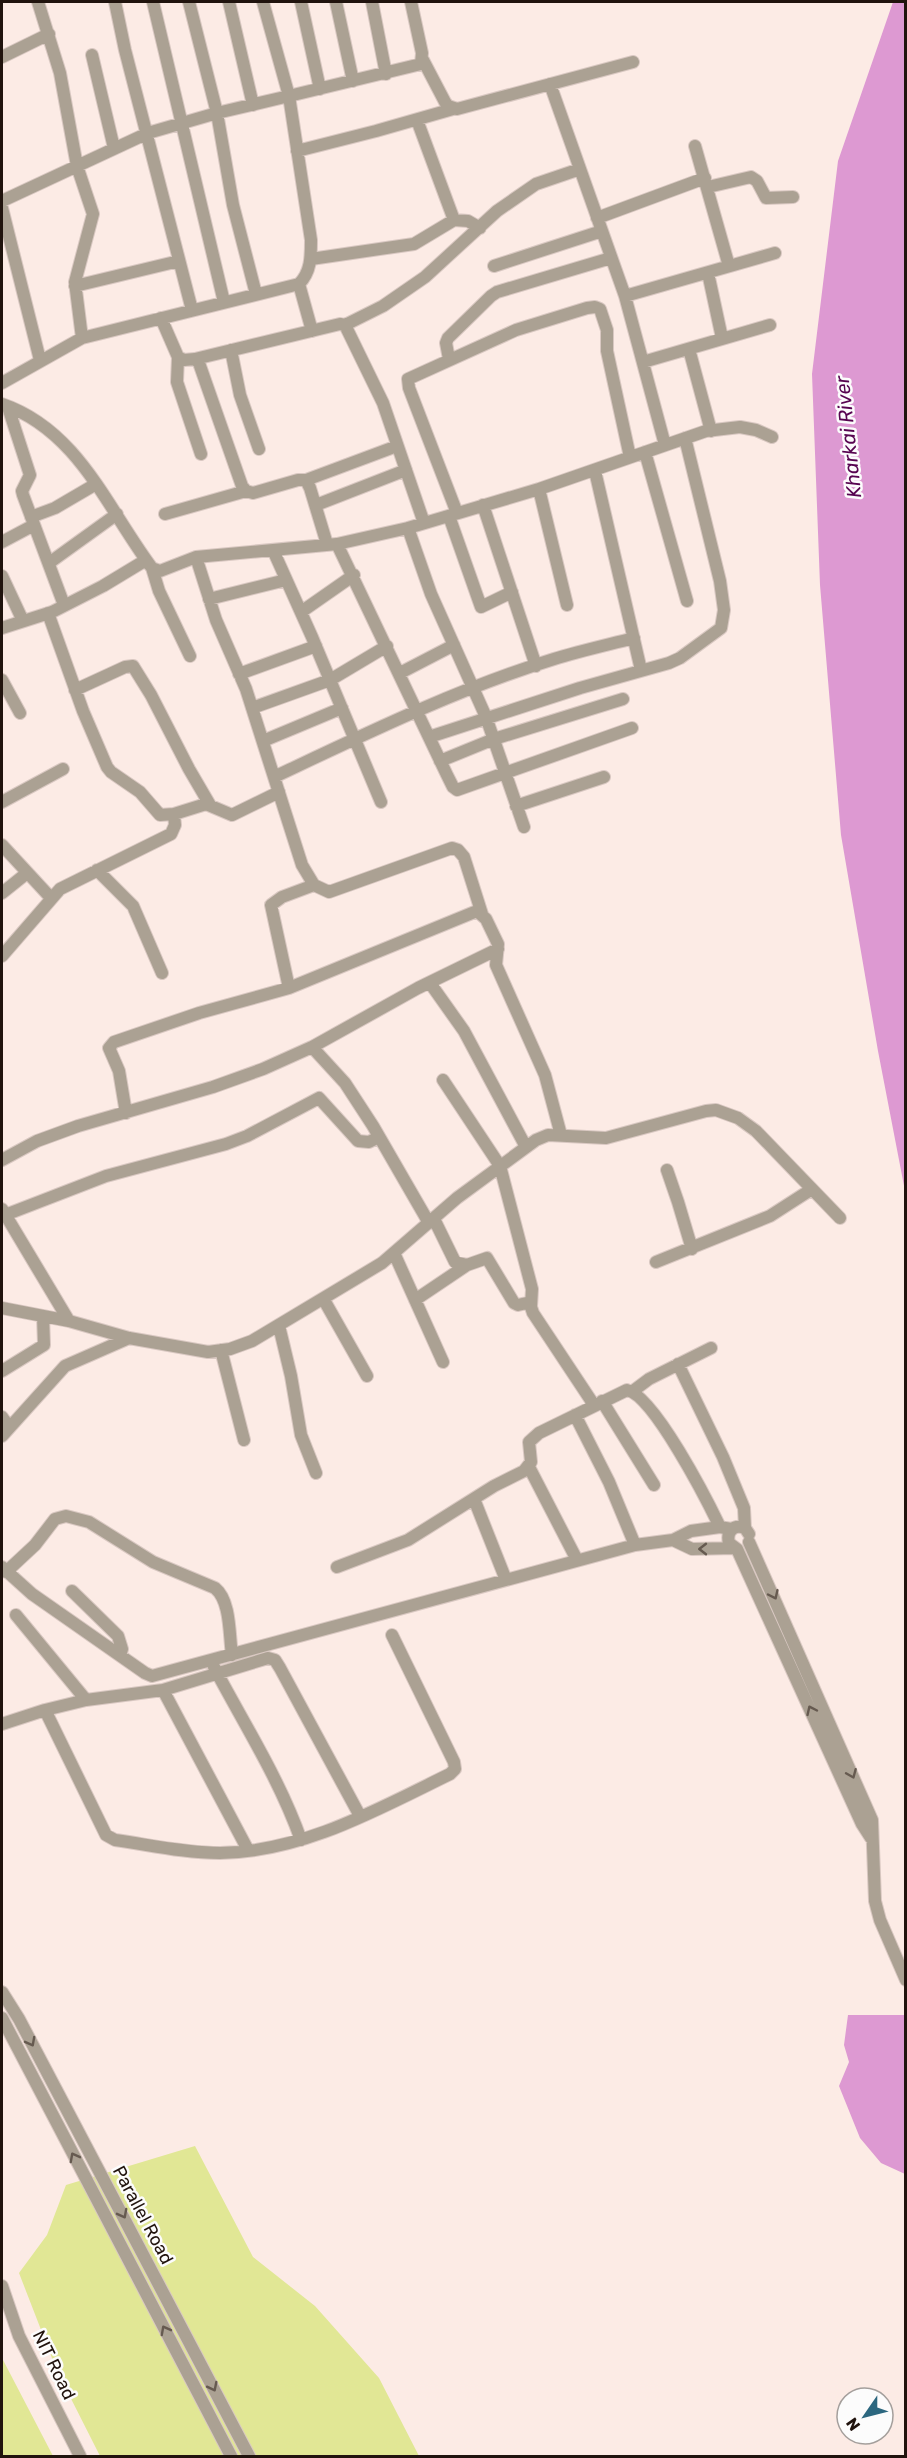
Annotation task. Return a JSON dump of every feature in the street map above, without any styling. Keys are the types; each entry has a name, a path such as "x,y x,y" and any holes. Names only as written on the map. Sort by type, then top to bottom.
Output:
{"street":[{"path":"38,2 60,73 78,166 93,214 76,274 75,286 82,339"},
{"path":"115,2 125,50 192,310"},
{"path":"153,2 224,302"},
{"path":"189,2 217,113 233,205 256,294"},
{"path":"229,2 253,105"},
{"path":"2,383 40,360 82,339 299,284 307,276 311,259 311,240 297,151 288,96 263,2"},
{"path":"301,2 320,89"},
{"path":"336,2 353,81"},
{"path":"372,2 386,74"},
{"path":"411,2 423,60 442,98 453,109"},
{"path":"2,57 49,34"},
{"path":"92,55 114,148"},
{"path":"2,201 148,133 217,113 386,74 421,64 423,60"},
{"path":"297,151 633,62"},
{"path":"550,84 624,296 665,444"},
{"path":"417,120 454,220"},
{"path":"695,146 729,266"},
{"path":"178,357 184,360 195,359 340,324 345,325 398,297 425,277 497,211 536,184 580,170"},
{"path":"597,218 706,183 751,177 757,181 765,198 793,197"},
{"path":"2,208 40,360"},
{"path":"311,259 414,244 454,220 468,220 480,228"},
{"path":"494,266 602,231"},
{"path":"624,296 775,253"},
{"path":"449,359 446,343 448,338 491,296 522,284 611,258"},
{"path":"75,286 179,261"},
{"path":"708,273 722,338"},
{"path":"299,284 312,331"},
{"path":"512,592 481,607 453,515 407,383 411,376 516,330 595,307 600,309 607,330 607,351 630,457"},
{"path":"161,318 178,357 177,382 201,454"},
{"path":"345,325 383,403 424,523"},
{"path":"643,362 770,325"},
{"path":"688,349 711,431"},
{"path":"231,350 240,395 259,449"},
{"path":"195,359 199,363 242,486 246,491"},
{"path":"5,405 38,420 63,443 96,484 149,564 159,591 190,656"},
{"path":"5,405 30,475 22,491 64,605"},
{"path":"149,564 159,571 196,558 332,544 408,528 539,489 665,444 711,431 740,427 756,430 772,437"},
{"path":"429,737 486,717 680,658 716,635 722,628 720,581 685,438"},
{"path":"165,514 246,491 253,493 298,480 306,480 397,446"},
{"path":"645,452 687,601"},
{"path":"315,506 406,470"},
{"path":"594,471 641,670"},
{"path":"306,480 332,544 354,575 453,787 457,790 632,728"},
{"path":"2,542 96,484"},
{"path":"539,489 567,604"},
{"path":"483,506 536,666"},
{"path":"49,563 117,514"},
{"path":"408,528 431,594 486,717 524,827"},
{"path":"273,550 381,802"},
{"path":"196,558 208,599 252,708 302,865 314,885 329,892 452,848 458,850 464,857 482,914 495,936 498,949 496,965 544,1075 561,1135"},
{"path":"2,628 48,613 149,564"},
{"path":"301,612 354,575"},
{"path":"2,577 23,621"},
{"path":"208,599 286,580"},
{"path":"48,613 75,690 111,772 140,792 160,815 174,814 199,805 210,805 232,815 279,792"},
{"path":"274,777 417,710 536,666 634,638"},
{"path":"252,708 330,680 387,645"},
{"path":"400,673 454,645"},
{"path":"239,674 316,646"},
{"path":"75,690 125,667 133,666 210,805"},
{"path":"2,680 20,713"},
{"path":"440,761 494,739 623,699"},
{"path":"262,741 342,708"},
{"path":"2,801 63,769"},
{"path":"516,806 604,777"},
{"path":"2,956 60,889 171,834 176,825 174,814"},
{"path":"2,845 51,898"},
{"path":"97,870 133,906 162,974"},
{"path":"2,893 27,873"},
{"path":"289,988 271,905 277,899 314,885"},
{"path":"126,1113 119,1071 110,1053 111,1045 199,1013 289,988 471,912 477,911 482,914"},
{"path":"2,1160 37,1141 78,1126 243,1077 312,1047 498,949"},
{"path":"430,983 464,1030 526,1147"},
{"path":"312,1047 345,1083 451,1255 458,1264 467,1265"},
{"path":"443,1080 500,1166 532,1289 533,1313 654,1485"},
{"path":"69,1321 3,1212 106,1176 226,1144 247,1136 319,1098 358,1141 369,1142 379,1137"},
{"path":"2,1308 69,1321 129,1338 208,1352 221,1350 252,1341 382,1263 500,1166 526,1147 548,1135 606,1138 705,1111 716,1110 738,1118 756,1131 840,1218"},
{"path":"667,1170 692,1249"},
{"path":"656,1262 770,1216 812,1189"},
{"path":"394,1253 443,1362"},
{"path":"415,1300 467,1265 487,1258 514,1303 518,1305 531,1302"},
{"path":"324,1299 367,1377"},
{"path":"2,1371 44,1345 43,1316"},
{"path":"279,1326 291,1376 301,1435 316,1473"},
{"path":"5,1432 65,1366 129,1338"},
{"path":"633,1391 649,1379 711,1348"},
{"path":"221,1350 244,1440"},
{"path":"678,1364 732,1477 744,1508 745,1528 749,1534 749,1542 872,1820 875,1900 880,1920 906,1980"},
{"path":"337,1567 408,1540 529,1467 532,1438 598,1403 627,1390 633,1391 649,1406 692,1472 725,1528 728,1539 736,1548 862,1824 871,1839"},
{"path":"575,1415 609,1482 635,1545"},
{"path":"2,1417 5,1432"},
{"path":"529,1467 577,1560"},
{"path":"474,1499 506,1580"},
{"path":"232,1655 226,1610 220,1592 153,1562 79,1518 60,1516 55,1519 35,1545 4,1570 32,1594 152,1676 211,1661 577,1560 635,1545 673,1540 691,1530 745,1528"},
{"path":"673,1540 692,1549 736,1548 744,1547 749,1542"},
{"path":"72,1591 118,1636 122,1648 120,1656"},
{"path":"16,1615 86,1700"},
{"path":"45,1710 106,1835 115,1840 221,1853 301,1840 326,1833 442,1778 455,1769 454,1762 392,1635"},
{"path":"2,1724 86,1700 163,1690 261,1658 275,1659 360,1816"},
{"path":"211,1661 264,1755 289,1807 301,1840"},
{"path":"163,1690 248,1850"},
{"name":"Parallel Road","path":"2,1992 19,2019 135,2237 249,2457"},
{"name":"Parallel Road","path":"2,2018 231,2457"},
{"name":"NIT Road","path":"2,2286 19,2336 80,2457"}],"green space":[{"path":"195,2146 253,2257 315,2306 379,2378 419,2456 100,2456 57,2371 19,2273 47,2235 66,2185"},
{"path":"2,2358 53,2456 2,2456"}],"water":[{"name":"Kharkai River","path":"893,2 906,2 905,1191 878,1051 841,835 820,585 812,374 838,161"},
{"path":"848,2015 905,2015 905,2174 881,2163 860,2138 839,2086 849,2062 844,2045"}]}
